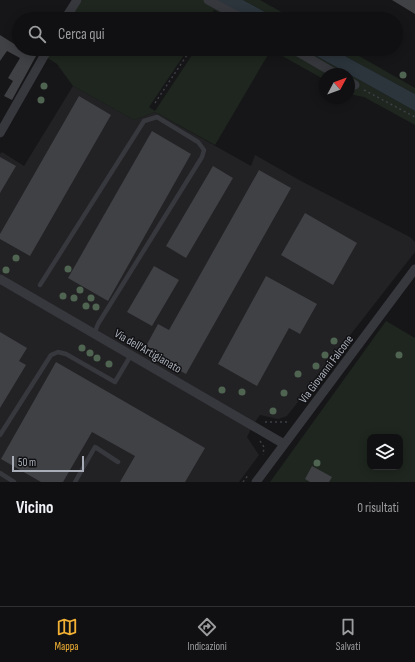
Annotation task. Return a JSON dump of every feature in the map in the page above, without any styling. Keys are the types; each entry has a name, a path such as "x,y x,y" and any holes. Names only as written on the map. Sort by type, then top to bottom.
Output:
{"street":[{"path":"69,12 77,0"},
{"path":"208,0 230,12"},
{"path":"0,133 44,56"},
{"path":"305,56 326,68"},
{"name":"Via Giovanni Falcone","path":"256,482 415,269"},
{"name":"Via dell'Artigianato","path":"0,279 284,444"}],"lane":[{"path":"40,285 144,121 157,117 198,142 204,150 202,157 98,324 94,334"},
{"path":"0,435 51,355 58,352 66,354 115,382 131,355"},
{"path":"75,482 95,447 118,462"},
{"path":"0,473 14,482"}],"path":[{"path":"155,103 186,56"},
{"path":"355,85 415,117"},
{"path":"260,459 264,454 264,447 254,435 263,422 289,422 293,418"},
{"path":"243,482 252,471"}],"shaded area":[{"path":"82,0 216,0 237,12 218,12 214,10 213,12 74,12"},
{"path":"216,0 243,0 265,12 237,12"},
{"path":"243,0 260,0 281,12 265,12"},
{"path":"183,56 149,107 155,111 191,56 267,56 215,145 155,112 134,120 73,86 57,64 46,57"},
{"path":"282,56 317,56 338,68 319,68 319,77"},
{"path":"317,56 345,56 415,94 415,111 355,77 355,68 338,68"},
{"path":"345,56 359,56 415,88 415,94"},
{"path":"355,77 415,111 415,125 364,97 355,95"},
{"path":"73,86 134,120 155,112 251,166 255,155 301,181 410,237 415,242 415,252 287,416 278,419 260,415 247,437 259,455 239,482 0,482 0,154 2,152 24,166"},
{"path":"386,321 415,338 415,482 270,482"}],"building":[{"path":"392,0 415,0 415,14"},
{"path":"0,35 12,43 12,54 7,51 0,61"},
{"path":"16,56 36,56 12,100 4,96 13,81 8,78 20,58"},
{"path":"79,96 111,115 30,256 0,239 0,234"},
{"path":"152,131 191,154 108,301 68,278"},
{"path":"0,157 16,166 0,193"},
{"path":"213,166 233,178 186,258 166,246"},
{"path":"259,170 291,188 186,374 151,355 154,350 146,346 158,324 169,330"},
{"path":"305,213 357,243 333,285 281,255"},
{"path":"154,266 179,280 152,326 127,312"},
{"path":"266,276 317,304 300,334 289,328 257,386 218,364"},
{"path":"0,332 27,348 19,361 26,365 0,408"},
{"path":"56,362 205,448 185,482 120,482 135,456 92,432 63,482 41,482 1,459"},
{"path":"312,466 332,477 329,482 310,482 305,479"}]}
